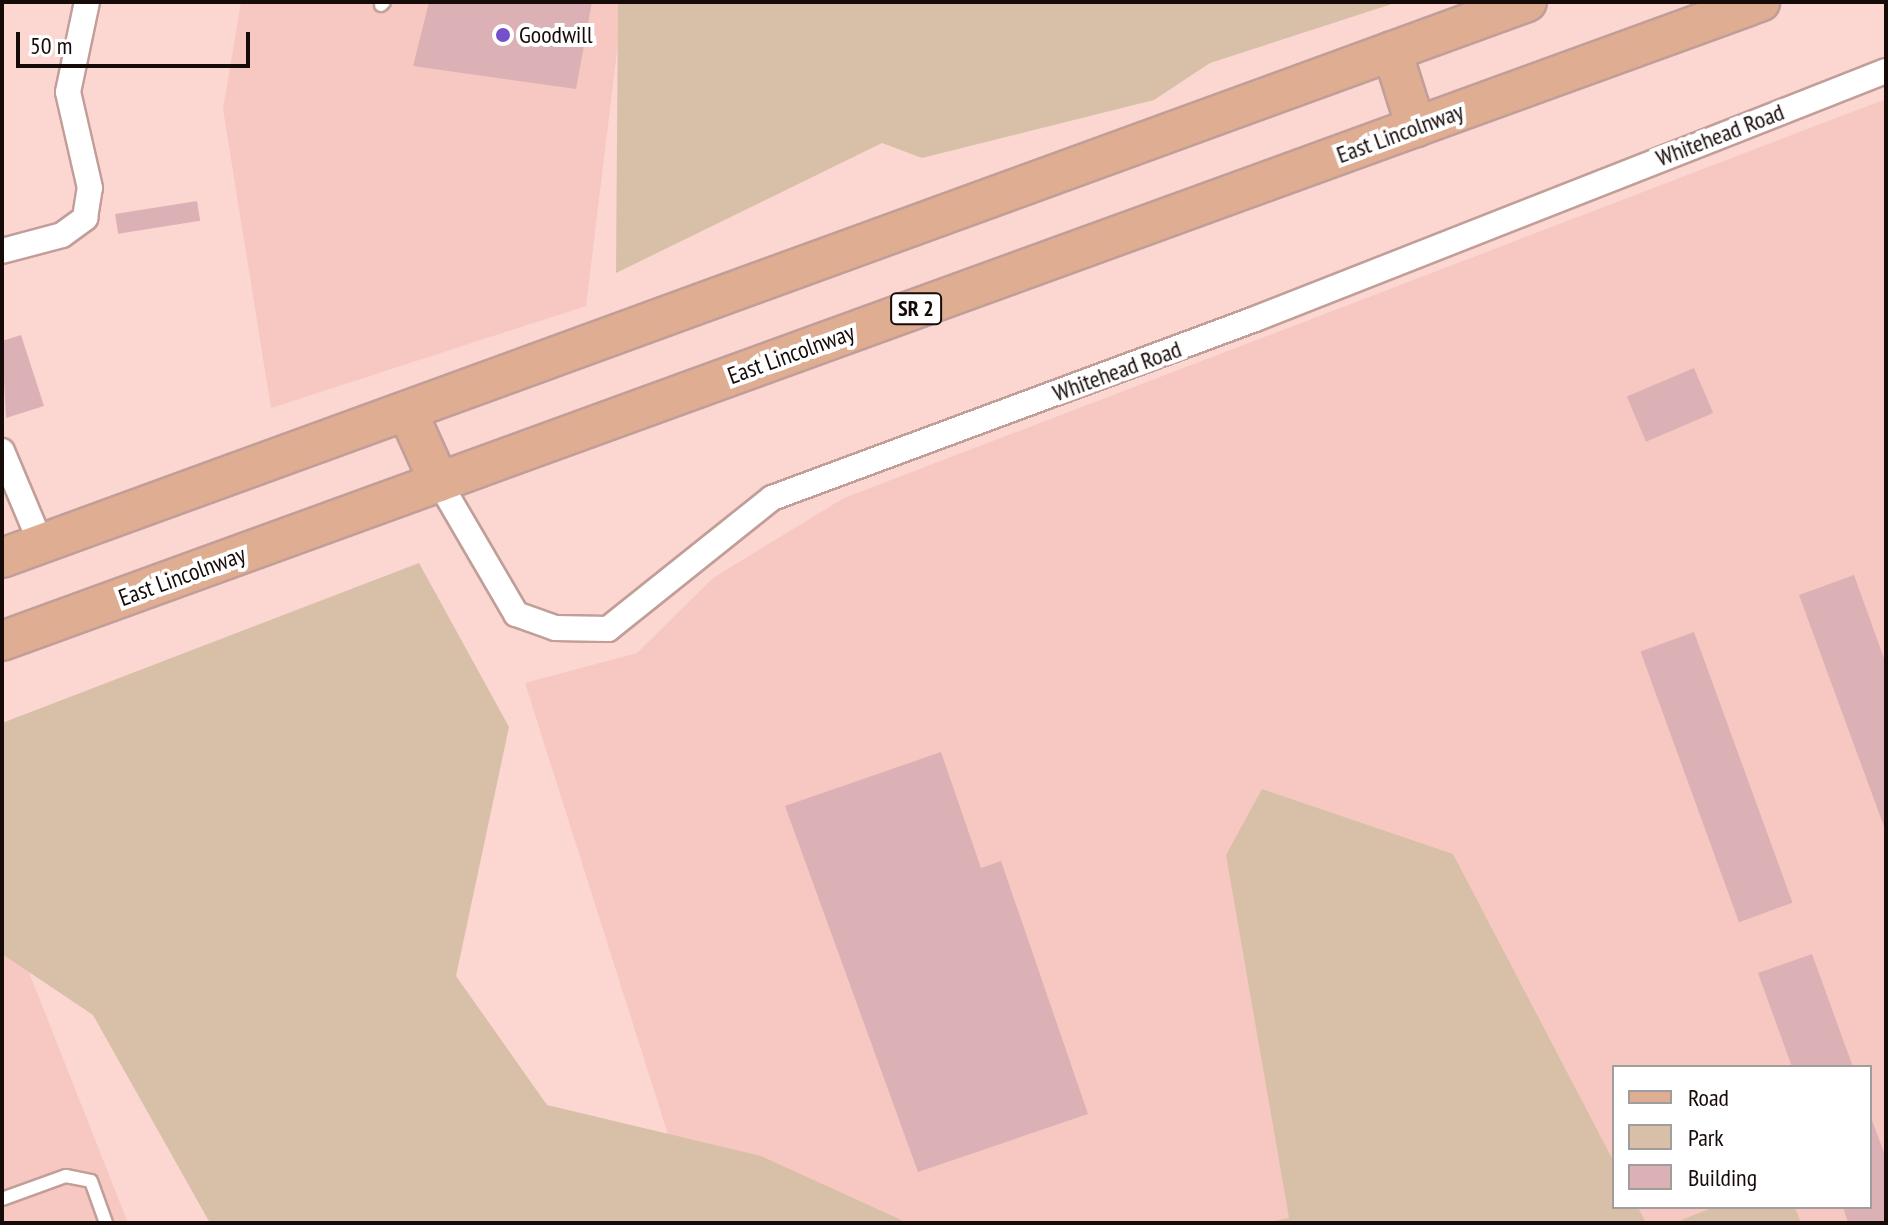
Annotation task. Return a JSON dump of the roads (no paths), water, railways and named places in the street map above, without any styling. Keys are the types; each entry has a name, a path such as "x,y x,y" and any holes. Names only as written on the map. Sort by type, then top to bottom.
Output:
{"main road":[{"path":"2,558 1527,2"},
{"name":"East Lincolnway","path":"2,641 1760,2"},
{"path":"1392,51 1416,127"},
{"path":"407,411 439,482"}],"street":[{"path":"2,251 62,235 85,218 90,188 68,92 87,2"},
{"name":"Whitehead Road","path":"439,482 516,614 555,628 608,629 772,498 1255,319 1886,71"},
{"path":"2,451 41,544"}],"lane":[{"path":"2,1199 66,1176 91,1181 106,1223"}],"place":[{"name":"Goodwill","path":"503,35"}]}
